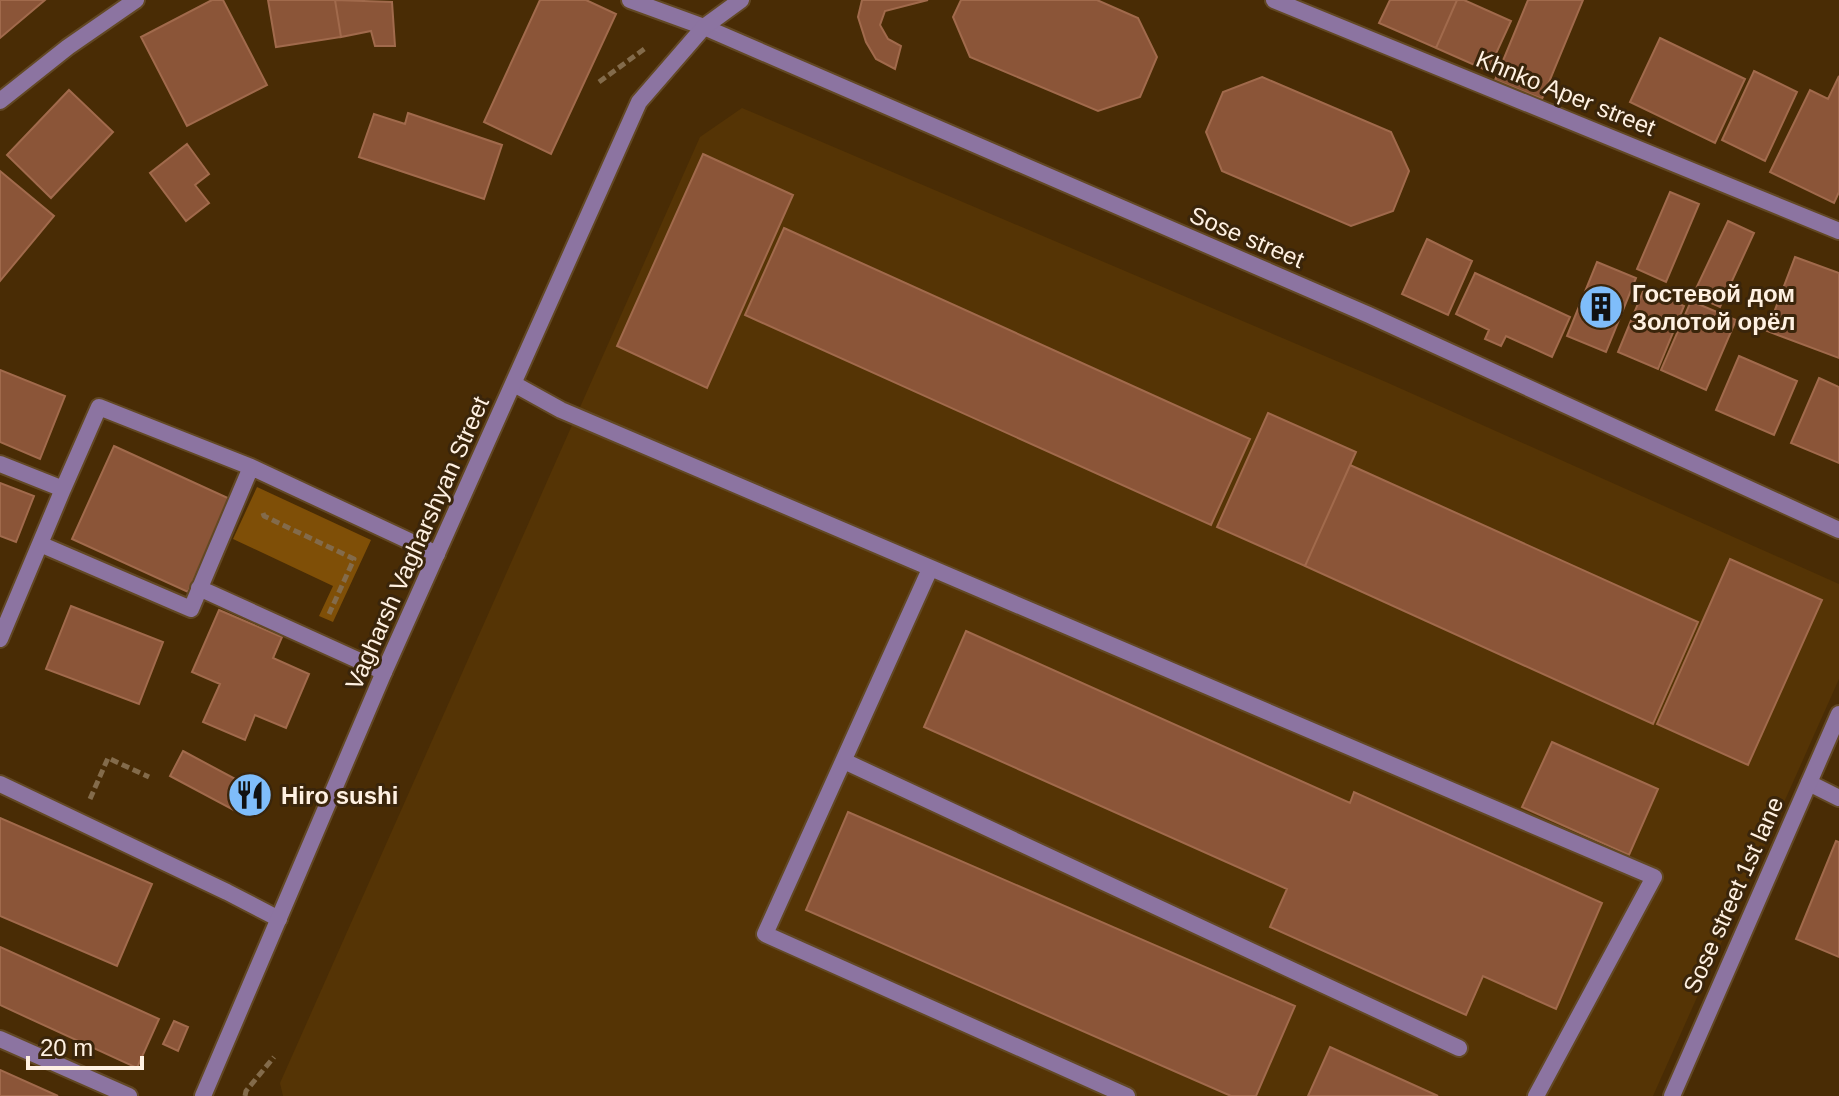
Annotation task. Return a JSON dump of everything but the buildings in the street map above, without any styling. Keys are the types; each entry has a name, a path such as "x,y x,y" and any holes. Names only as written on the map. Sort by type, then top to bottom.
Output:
{"street":[{"path":"0,101 68,47 136,0"},
{"name":"Sose street","path":"630,0 704,27 1369,315 1839,530"},
{"name":"Vagharsh Vagharshyan Street","path":"203,1096 384,672 639,102 704,27 741,0"},
{"name":"Khnko Aper street","path":"1274,0 1839,231"},
{"path":"514,384 561,410 1654,877 1536,1096"},
{"path":"0,639 99,407 251,467 437,554"},
{"path":"0,464 63,489"},
{"path":"40,544 191,609 251,467"},
{"path":"930,569 765,934 1127,1096"},
{"path":"199,588 384,672"},
{"name":"Sose street 1st lane","path":"1672,1096 1839,714"},
{"path":"844,761 1459,1048"},
{"path":"1809,783 1839,798"},
{"path":"0,784 279,919"},
{"path":"0,1039 129,1096"}],"path":[{"path":"599,82 655,41 670,25 687,22"},
{"path":"260,501 264,516 354,559 329,614"},
{"path":"81,823 108,758 149,777"},
{"path":"245,1096 274,1057"}],"shaded area":[{"path":"742,108 1386,382 1839,584 1839,679 1653,1096 283,1096 280,1083 700,137"},
{"path":"257,487 371,540 333,622 319,616 333,586 233,539"}],"place":[{"name":"Гостевой дом Золотой орёл","path":"1601,307"},
{"name":"Hiro sushi","path":"250,795"}]}
